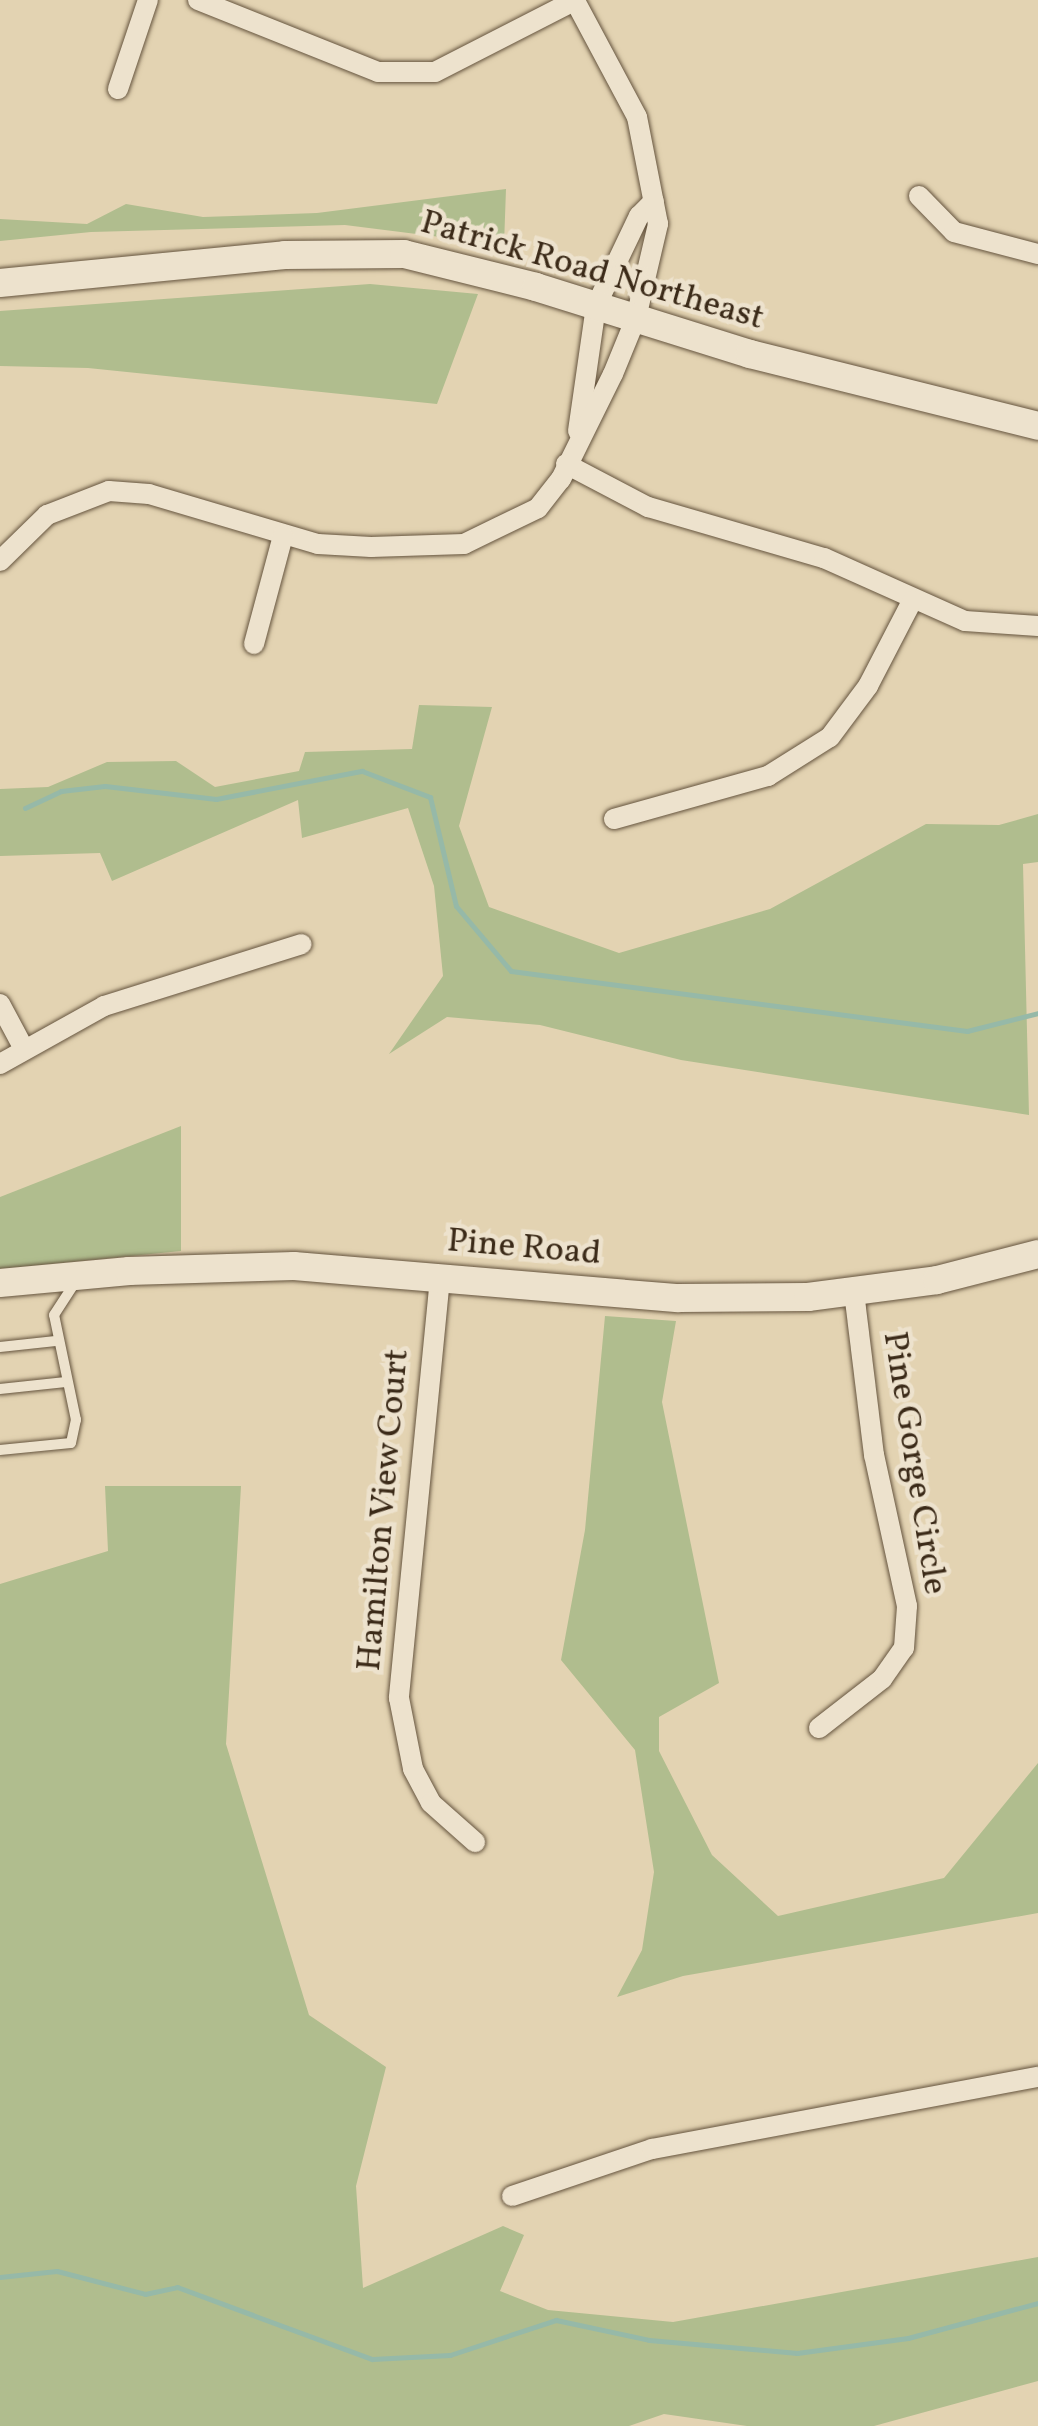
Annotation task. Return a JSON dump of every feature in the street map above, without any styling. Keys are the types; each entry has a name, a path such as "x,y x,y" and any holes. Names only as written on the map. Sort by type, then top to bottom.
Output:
{"street":[{"path":"118,90 148,0"},
{"path":"0,559 47,515 109,491 148,494 283,536 371,548 464,544 538,508 614,374 636,318 658,224 654,201 637,117 576,0 435,72 378,72 198,0"},
{"path":"919,196 954,232 1038,254"},
{"path":"577,436 596,306 639,216 654,201"},
{"name":"Patrick Road Northeast","path":"0,283 284,255 404,254 596,306 750,354 1038,426"},
{"path":"566,464 648,508 824,558 912,602 965,621 1038,626"},
{"path":"254,644 283,536"},
{"path":"614,818 768,776 830,736 868,686 912,602"},
{"path":"0,1064 104,1006 302,944"},
{"path":"0,1004 24,1048"},
{"name":"Pine Road","path":"0,1283 83,1275 294,1266 679,1298 854,1291 938,1280 1038,1254"},
{"name":"Hamilton View Court","path":"440,1278 400,1698 413,1768 431,1803 474,1842"},
{"name":"Pine Gorge Circle","path":"819,1728 882,1678 904,1648 907,1606 874,1454 854,1291"},
{"path":"512,2196 652,2150 1038,2077"}],"lane":[{"path":"0,1450 70,1442 76,1420 56,1342 58,1303 83,1275"},
{"path":"0,1348 56,1342"},
{"path":"0,1389 66,1382"}],"green space":[{"path":"506,189 504,245 345,225 91,232 0,241 0,219 87,224 126,204 203,217 317,213"},
{"path":"370,284 478,294 437,404 88,368 0,366 0,311"},
{"path":"419,705 492,707 459,826 489,907 619,953 770,909 926,824 999,825 1038,814 1038,862 1023,864 1029,1115 681,1060 540,1025 447,1017 389,1054 443,976 434,886 408,808 302,838 298,800 112,881 100,853 0,856 0,789 48,787 107,762 176,761 215,787 299,771 305,752 412,749"},
{"path":"181,1126 181,1251 0,1269 0,1197"},
{"path":"605,1316 676,1321 662,1402 719,1683 659,1717 659,1751 712,1855 778,1916 944,1878 1038,1763 1038,1913 683,1976 617,1997 642,1950 654,1872 635,1750 561,1660 585,1530"},
{"path":"105,1486 241,1486 226,1744 309,2015 386,2067 356,2186 363,2288 503,2226 524,2235 500,2291 548,2310 673,2322 1038,2257 1038,2381 874,2426 747,2426 664,2414 629,2426 0,2426 0,1584 108,1551"}],"waterway":[{"path":"25,808 61,791 105,786 216,799 362,771 430,797 456,906 511,971 967,1031 1038,1013"},
{"path":"0,2277 57,2271 145,2294 177,2287 372,2359 450,2355 556,2320 649,2340 797,2353 908,2338 1038,2303"}]}
